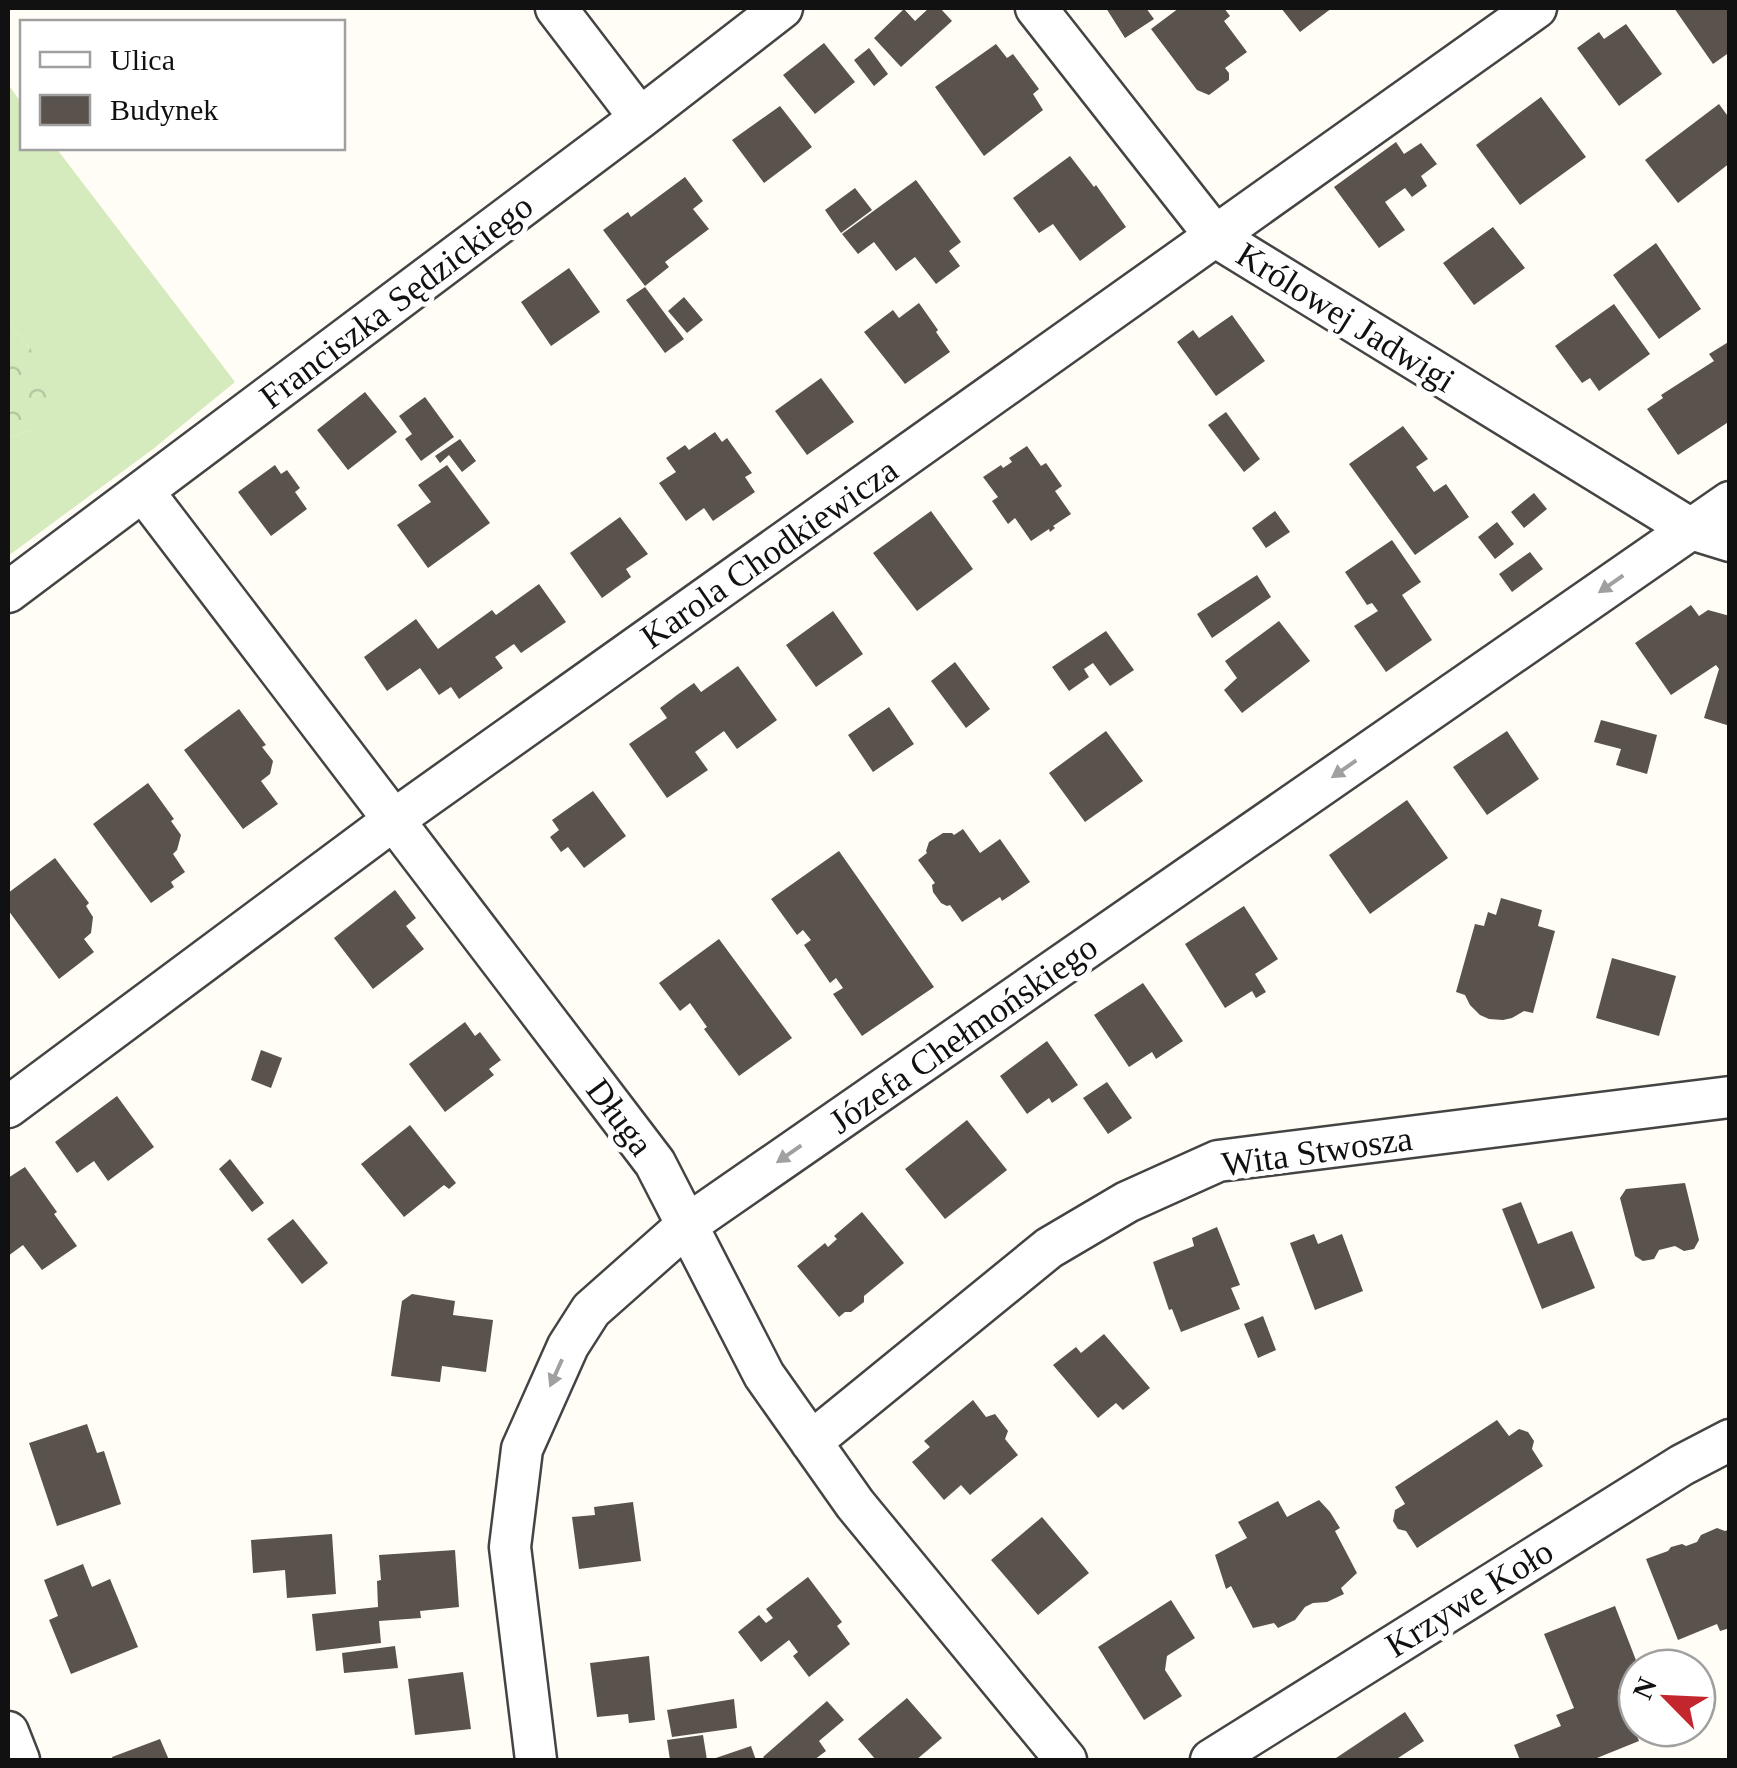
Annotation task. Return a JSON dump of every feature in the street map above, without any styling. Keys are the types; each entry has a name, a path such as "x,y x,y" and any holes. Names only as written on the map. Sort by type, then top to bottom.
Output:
{"street":[{"path":"556,8 640,118"},
{"name":"Franciszka Sędzickiego","path":"8,592 782,8"},
{"name":"Królowej Jadwigi","path":"1036,8 1216,237 1691,528 1730,540"},
{"name":"Karola Chodkiewicza","path":"8,1107 394,819 1536,8"},
{"name":"Długa","path":"143,491 655,1163 764,1375 855,1504 1066,1760"},
{"name":"Józefa Chełmońskiego","path":"536,1760 510,1548 522,1450 568,1346 591,1310 687,1225 1730,502"},
{"name":"Wita Stwosza","path":"811,1442 1049,1248 1127,1202 1218,1161 1730,1098"},
{"name":"Krzywe Koło","path":"1211,1760 1682,1464 1730,1440"},
{"path":"8,1732 19,1760"}],"green space":[{"path":"8,84 20,101 20,150 58,150 235,382 153,449 8,556 8,438 32,430 34,353 8,322"},
{"path":"8,322 34,353 52,402 32,430 8,438"}],"building":[{"path":"929,8 940,8 952,21 901,67 874,38 904,9 915,21"},
{"path":"1106,8 1146,8 1154,19 1125,38"},
{"path":"1179,8 1224,8 1230,16 1224,21 1247,52 1225,68 1229,80 1209,95 1197,90 1151,29"},
{"path":"1281,8 1332,8 1300,32"},
{"path":"1674,8 1730,8 1730,52 1713,64"},
{"path":"1626,24 1662,74 1619,106 1577,48 1599,32 1604,39"},
{"path":"824,43 855,82 815,114 783,75"},
{"path":"996,44 1007,58 1013,54 1039,89 1033,94 1043,110 984,156 935,87"},
{"path":"869,48 888,74 874,86 854,60"},
{"path":"1541,97 1586,157 1520,205 1476,145"},
{"path":"1719,104 1730,119 1730,163 1678,203 1645,160"},
{"path":"780,106 812,147 764,183 732,140"},
{"path":"1396,142 1404,154 1421,143 1437,164 1421,176 1427,186 1412,197 1405,188 1385,202 1405,230 1379,248 1334,187"},
{"path":"1070,156 1126,227 1080,261 1053,224 1039,233 1013,198"},
{"path":"685,177 703,201 693,209 709,229 665,262 669,267 645,286 603,230 628,212 631,217"},
{"path":"916,180 961,242 949,251 960,266 936,284 915,257 896,271 874,242 858,254 842,234"},
{"path":"855,188 872,210 841,233 825,210"},
{"path":"1493,227 1525,268 1474,305 1443,263"},
{"path":"1656,243 1701,309 1659,339 1613,275"},
{"path":"569,268 600,312 551,346 521,302"},
{"path":"645,287 684,339 665,353 626,300"},
{"path":"684,297 703,320 687,333 668,311"},
{"path":"919,303 950,352 905,384 864,332 893,310 899,318"},
{"path":"1614,304 1650,354 1599,391 1590,378 1582,383 1555,346"},
{"path":"1232,315 1265,361 1216,396 1177,342 1193,330 1199,338"},
{"path":"1730,341 1730,421 1678,455 1647,409 1663,398 1661,395 1714,361 1709,354"},
{"path":"821,378 854,422 807,455 775,411"},
{"path":"365,392 397,432 348,470 317,430"},
{"path":"425,397 454,437 421,461 405,439 412,434 399,416"},
{"path":"1226,412 1260,459 1244,472 1208,425"},
{"path":"1403,426 1428,459 1416,467 1434,492 1446,484 1469,517 1415,555 1349,464"},
{"path":"715,432 722,442 727,438 752,473 745,477 755,492 713,521 704,508 686,521 659,483 676,472 666,458 685,445 689,450"},
{"path":"460,439 476,461 462,472 449,455 440,463 435,456"},
{"path":"1027,446 1041,466 1046,463 1062,486 1055,491 1071,514 1050,532 1049,529 1031,541 1015,518 1008,524 992,501 998,497 983,477 1012,462 1009,458"},
{"path":"275,465 281,474 287,470 300,488 295,492 307,509 271,536 238,492"},
{"path":"447,465 490,523 428,568 397,525 431,502 418,485"},
{"path":"1534,493 1547,509 1524,528 1511,512"},
{"path":"931,511 973,569 917,611 873,553"},
{"path":"1275,511 1290,532 1266,548 1252,528"},
{"path":"620,517 648,554 626,569 631,577 602,598 570,553"},
{"path":"1497,522 1514,544 1495,559 1478,537"},
{"path":"1392,540 1421,582 1402,595 1432,640 1386,672 1354,626 1378,611 1372,603 1367,605 1345,572"},
{"path":"1530,552 1543,569 1512,592 1499,574"},
{"path":"1257,575 1271,597 1212,638 1197,614"},
{"path":"539,584 566,622 521,653 514,644 495,657 503,668 459,699 451,687 439,695 420,668 387,691 364,657 416,619 438,649 492,610 496,615"},
{"path":"1691,605 1699,616 1708,610 1730,616 1730,726 1704,718 1719,669 1716,665 1671,695 1635,643"},
{"path":"833,611 863,654 816,687 786,645"},
{"path":"1279,621 1310,661 1242,713 1224,690 1237,678 1225,661"},
{"path":"1106,631 1134,670 1110,686 1093,663 1084,669 1089,677 1069,691 1052,667"},
{"path":"955,662 990,709 966,728 931,681"},
{"path":"738,666 777,720 737,749 724,731 695,752 708,770 667,798 629,744 667,718 660,708 677,695 694,683 701,692"},
{"path":"889,707 914,744 873,772 848,735"},
{"path":"239,709 273,761 270,774 261,781 278,804 243,829 184,750"},
{"path":"1601,720 1657,735 1647,774 1616,765 1621,749 1594,742"},
{"path":"1106,731 1143,781 1085,822 1049,773"},
{"path":"1507,731 1539,779 1487,815 1453,767"},
{"path":"148,783 181,835 173,854 185,872 171,882 174,887 151,903 93,824"},
{"path":"593,791 626,836 584,868 568,847 561,852 550,837 559,830 552,820"},
{"path":"1407,800 1448,858 1370,914 1329,855"},
{"path":"963,829 980,853 1000,839 1030,882 962,922 950,905 941,903 933,892 935,883 918,860 927,853 929,842 943,833 954,835"},
{"path":"839,851 934,987 862,1036 833,994 843,988 836,978 830,983 804,945 811,940 803,930 797,935 771,899"},
{"path":"55,858 89,903 86,906 93,917 91,933 84,939 94,952 59,979 8,910 8,893"},
{"path":"395,890 416,918 406,926 424,949 373,989 334,938"},
{"path":"1501,898 1542,910 1538,926 1555,931 1533,1013 1524,1011 1503,1020 1480,1015 1465,995 1456,992 1475,924 1484,926 1488,912 1496,915"},
{"path":"1244,906 1278,959 1255,974 1266,992 1256,998 1252,991 1225,1008 1185,944"},
{"path":"719,939 792,1038 739,1076 690,1003 680,1011 659,983"},
{"path":"1612,958 1676,976 1659,1036 1596,1018"},
{"path":"1143,983 1183,1041 1156,1059 1152,1052 1129,1067 1094,1015"},
{"path":"465,1022 475,1036 480,1032 501,1060 489,1069 494,1075 445,1112 409,1064"},
{"path":"1047,1041 1078,1085 1052,1103 1049,1098 1027,1114 1000,1076"},
{"path":"261,1050 282,1058 271,1088 251,1080"},
{"path":"1107,1082 1132,1118 1108,1134 1083,1098"},
{"path":"117,1096 154,1147 108,1181 94,1161 77,1173 55,1142"},
{"path":"967,1120 1007,1170 945,1219 905,1169"},
{"path":"410,1125 456,1183 449,1189 444,1185 404,1217 361,1164"},
{"path":"230,1159 264,1203 252,1212 219,1169"},
{"path":"25,1167 77,1246 42,1270 23,1245 8,1256 8,1178"},
{"path":"1685,1183 1699,1240 1694,1249 1684,1251 1675,1246 1659,1250 1654,1259 1643,1261 1635,1256 1620,1198 1626,1189"},
{"path":"1521,1202 1538,1244 1572,1231 1595,1288 1542,1309 1502,1209"},
{"path":"862,1212 904,1263 864,1296 864,1302 839,1317 797,1266 825,1243 828,1247 837,1239 834,1236"},
{"path":"293,1219 328,1263 302,1284 267,1239"},
{"path":"1217,1227 1240,1285 1231,1288 1240,1309 1181,1332 1153,1262 1194,1246 1192,1238"},
{"path":"1314,1234 1318,1244 1342,1234 1363,1291 1315,1310 1290,1243"},
{"path":"412,1294 455,1301 453,1315 493,1320 486,1372 442,1366 440,1382 391,1376 402,1301"},
{"path":"1263,1316 1276,1350 1258,1358 1244,1324"},
{"path":"1104,1334 1150,1388 1123,1410 1116,1403 1098,1418 1053,1365 1076,1347 1081,1353"},
{"path":"973,1400 986,1417 995,1414 1008,1431 1005,1439 1018,1455 970,1495 961,1485 944,1500 912,1462 930,1447 924,1441"},
{"path":"1497,1420 1509,1436 1519,1429 1528,1432 1534,1441 1532,1449 1543,1466 1417,1548 1406,1531 1398,1529 1393,1521 1395,1510 1405,1504 1395,1487"},
{"path":"87,1424 97,1453 104,1451 121,1504 57,1526 29,1443"},
{"path":"1319,1500 1340,1528 1335,1531 1357,1573 1341,1588 1344,1594 1305,1607 1295,1620 1278,1628 1274,1623 1253,1628 1231,1586 1226,1589 1215,1555 1247,1538 1238,1522 1278,1501 1287,1517"},
{"path":"633,1502 641,1561 579,1569 572,1517 595,1515 594,1507"},
{"path":"1042,1517 1089,1573 1038,1615 991,1560"},
{"path":"1717,1528 1730,1529 1730,1628 1720,1631 1717,1624 1678,1640 1646,1559 1671,1547 1697,1542 1701,1535"},
{"path":"332,1534 336,1594 287,1598 285,1570 253,1573 251,1540"},
{"path":"455,1550 459,1607 420,1611 421,1618 379,1621 381,1643 316,1651 312,1614 378,1607 379,1555"},
{"path":"83,1564 92,1587 110,1579 138,1647 71,1674 49,1620 58,1616 44,1580"},
{"path":"808,1577 842,1622 837,1626 850,1644 809,1677 793,1656 798,1652 789,1640 761,1662 738,1632 759,1615 766,1623 773,1618 766,1609"},
{"path":"1171,1600 1195,1638 1167,1656 1165,1670 1182,1696 1144,1720 1098,1647"},
{"path":"1615,1606 1631,1648 1617,1648 1617,1748 1622,1748 1592,1760 1520,1760 1514,1745 1561,1726 1556,1715 1574,1708 1544,1634"},
{"path":"395,1646 398,1668 344,1673 342,1653"},
{"path":"649,1656 655,1720 629,1723 628,1714 597,1717 590,1663"},
{"path":"463,1672 471,1729 415,1735 408,1679"},
{"path":"907,1698 942,1738 916,1760 876,1760 858,1739"},
{"path":"734,1699 737,1728 672,1737 667,1710"},
{"path":"827,1701 844,1720 819,1741 826,1751 814,1760 763,1757"},
{"path":"1405,1712 1424,1741 1395,1760 1333,1760"},
{"path":"703,1735 707,1760 670,1760 667,1740"},
{"path":"160,1739 169,1760 113,1760 112,1757"},
{"path":"751,1746 756,1760 710,1760"}]}
